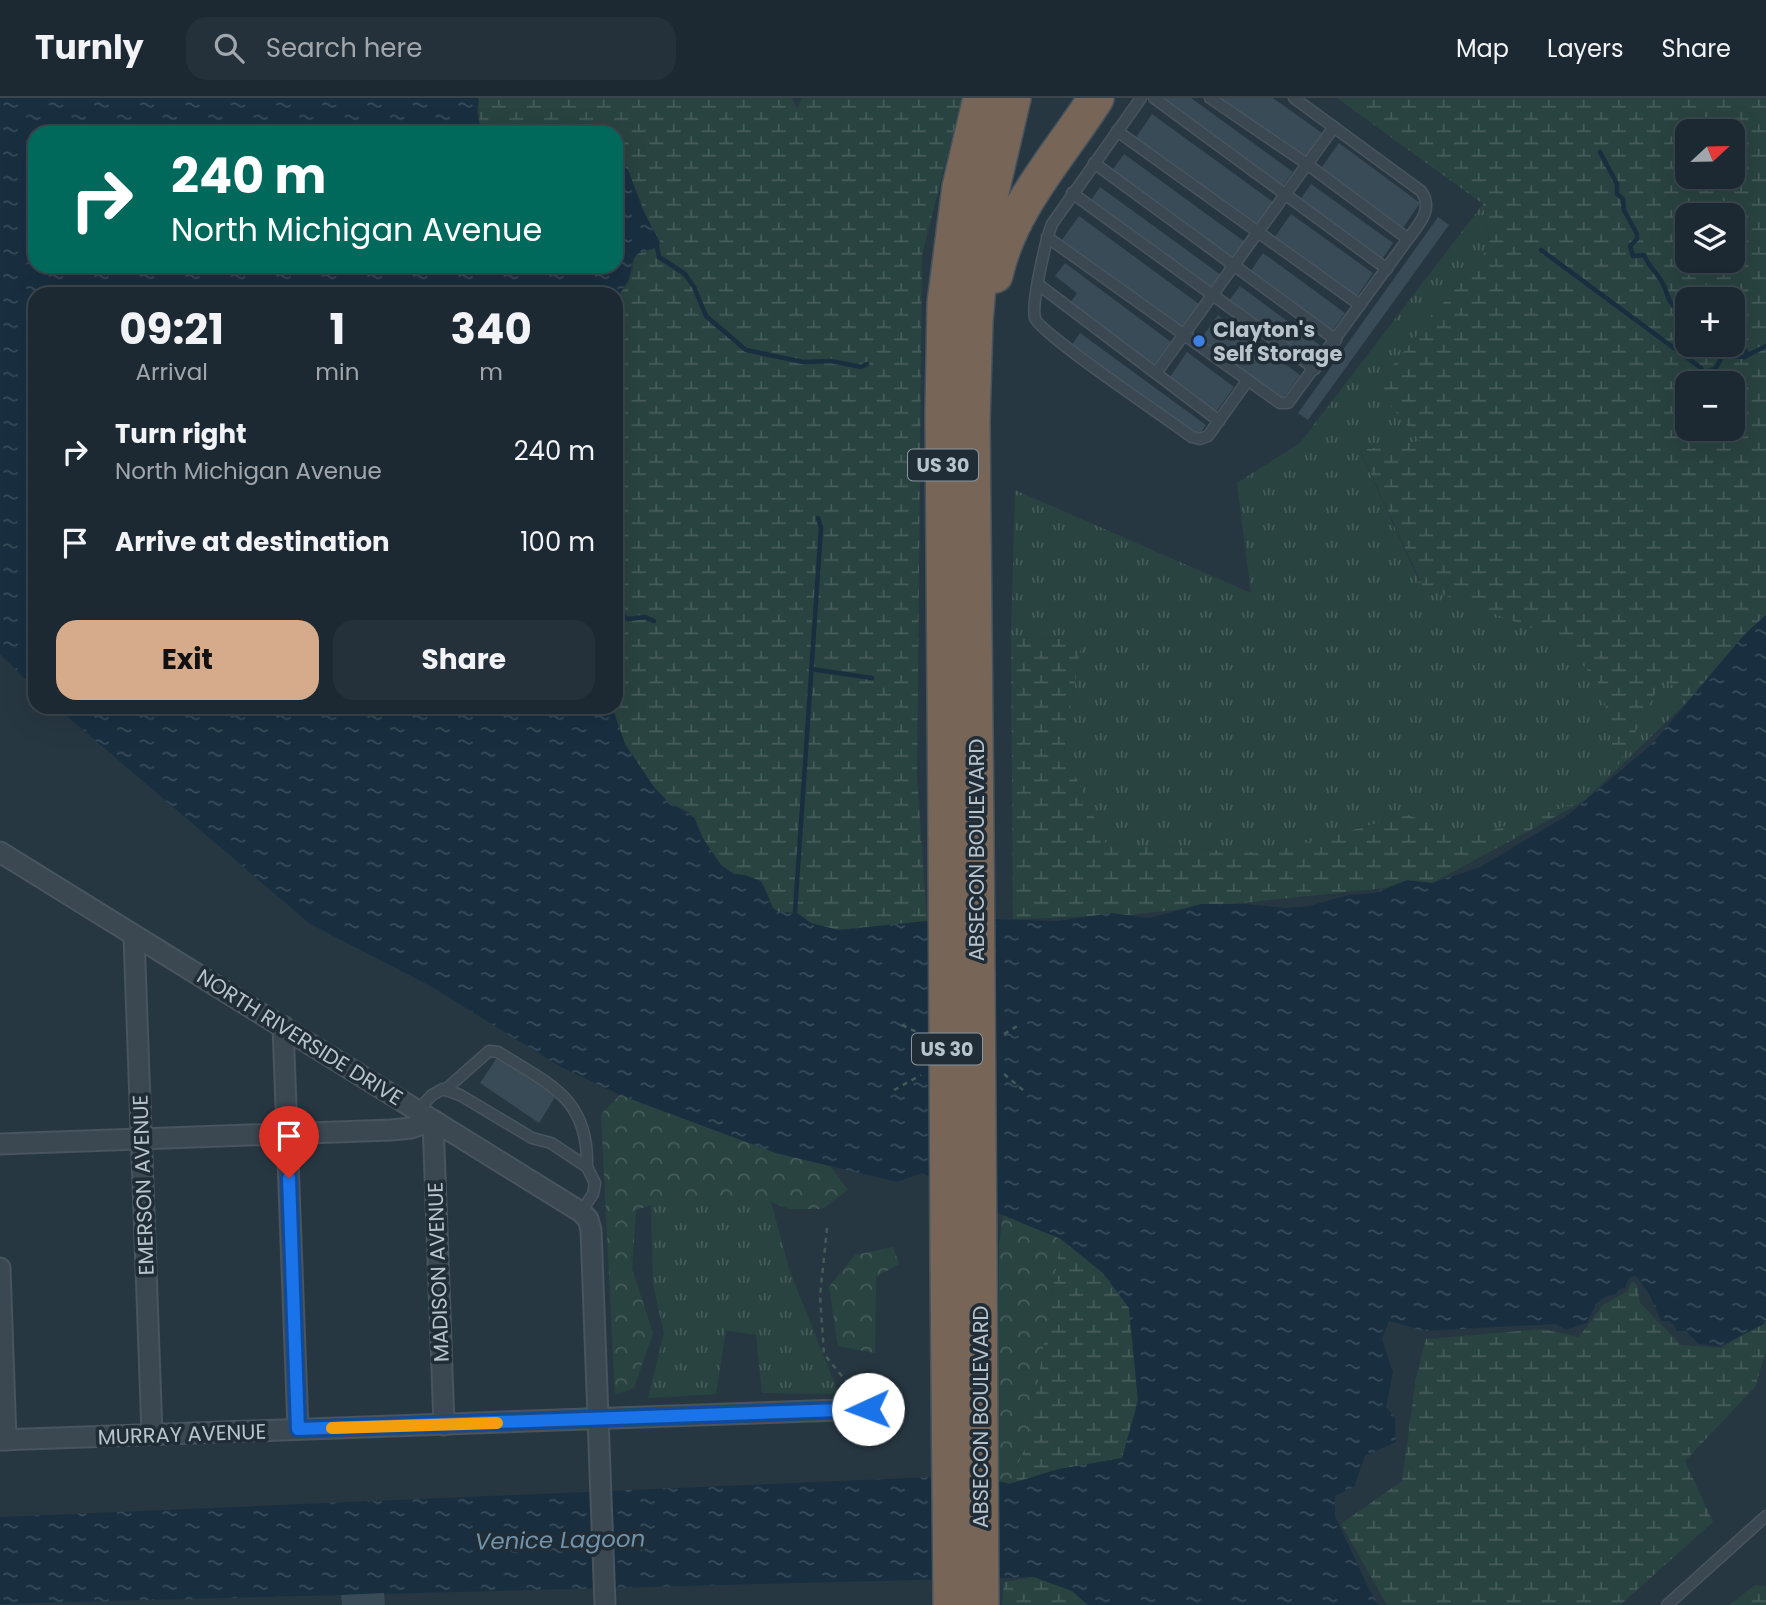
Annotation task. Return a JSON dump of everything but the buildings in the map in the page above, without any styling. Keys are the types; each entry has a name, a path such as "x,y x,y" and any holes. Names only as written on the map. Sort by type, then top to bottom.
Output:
{"highway":[{"name":"ABSECON BOULEVARD","path":"961,835 942,386 945,303 960,187 981,98"},
{"name":"ABSECON BOULEVARD","path":"966,1599 961,835 973,378 980,262 988,205 1013,98"},
{"path":"973,378 998,264 1010,228 1096,98"}],"street":[{"name":"NORTH RIVERSIDE DRIVE","path":"0,852 581,1212 588,1219 591,1230 597,1420"},
{"name":"EMERSON AVENUE","path":"134,936 152,1434"},
{"path":"283,1026 298,1429"},
{"path":"0,1144 401,1129 420,1126 426,1115"},
{"name":"MADISON AVENUE","path":"426,1115 444,1425"},
{"path":"0,1268 3,1440"},
{"name":"MURRAY AVENUE","path":"3,1440 868,1409"},
{"path":"597,1420 604,1595"}],"lane":[{"path":"1141,98 1056,216 1047,236 1035,320 1043,330 1192,437 1200,439 1208,436 1248,380"},
{"path":"1154,98 1387,269"},
{"path":"1210,98 1307,164 1408,239"},
{"path":"1047,236 1280,403 1288,402 1315,369 1424,216 1426,198 1422,191 1294,98"},
{"path":"1156,373 1334,127"},
{"path":"1117,131 1360,305"},
{"path":"1094,163 1336,340"},
{"path":"1072,194 1315,369"},
{"path":"1039,285 1219,421"},
{"path":"426,1115 432,1094 445,1090 489,1051 498,1052 563,1093 578,1116 587,1144 587,1167 595,1183 593,1194 581,1212"},
{"path":"445,1090 460,1095 532,1138 551,1143 587,1167"},
{"path":"1667,1605 1766,1516"}],"path":[{"path":"827,1228 820,1296 824,1354 868,1409"}],"green space":[{"path":"478,98 792,98 797,109 802,98 962,98 922,255 917,778 927,921 838,930 811,923 797,913 779,912 773,908 764,885 745,875 734,875 721,865 702,837 697,822 688,811 668,802 654,787 625,744 614,714 623,714 623,290 629,281 635,256 657,247 660,241 644,214 641,201 623,165 623,126 480,126"},
{"path":"1337,98 1766,98 1766,615 1745,634 1688,701 1664,677 1616,769 1602,687 1559,638 1423,587 1360,450 1420,441 1375,387 1490,246 1483,204"},
{"path":"1483,204 1490,247 1375,387 1421,441 1360,451 1419,581 1559,638 1602,687 1616,767 1664,676 1688,701 1584,801 1470,837 1408,815 1267,853 1106,844 1064,751 1082,639 1011,638 1015,490 1251,593 1237,483 1300,443"},
{"path":"1011,638 1082,639 1064,751 1106,844 1267,853 1408,815 1470,837 1584,801 1432,883 1127,915 1013,919"},
{"path":"620,1095 776,1153 830,1166 848,1190 822,1209 790,1209 771,1202 676,1197 636,1210 632,1269 653,1333 634,1388 615,1395 601,1114"},
{"path":"676,1197 771,1202 789,1269 839,1394 762,1393 756,1335 726,1330 716,1394 648,1398 664,1333 653,1285 651,1205"},
{"path":"1003,1215 1061,1239 1028,1442 1009,1484 998,1481 999,1246"},
{"path":"1061,1239 1103,1273 1129,1308 1138,1401 1122,1459 1059,1469 1009,1484 1028,1442"},
{"path":"893,1247 899,1264 876,1277 875,1353 838,1346 829,1287 855,1255"},
{"path":"1632,1281 1637,1285 1640,1303 1681,1345 1721,1348 1766,1320 1766,1351 1755,1387 1685,1461 1713,1522 1620,1605 1387,1605 1341,1524 1402,1481 1416,1378 1426,1339 1542,1329 1579,1337 1603,1305 1628,1291"},
{"path":"1034,1577 1072,1591 1088,1605 1002,1605 1004,1582"},
{"path":"1755,1585 1766,1586 1766,1605 1729,1605"}],"water":[{"path":"0,98 478,98 479,102 477,111 480,126 28,126 28,273 623,273 623,162 660,243 658,247 637,254 633,259 629,279 623,288 28,287 28,682 0,654"},
{"name":"Venice Lagoon","path":"1766,615 1766,1320 1764,1324 1720,1346 1699,1344 1686,1331 1677,1331 1670,1321 1661,1321 1649,1294 1636,1276 1629,1278 1625,1288 1601,1300 1587,1323 1566,1330 1555,1324 1424,1331 1389,1321 1382,1339 1393,1372 1386,1407 1395,1418 1396,1442 1365,1456 1354,1487 1335,1496 1335,1516 1379,1605 1088,1605 1072,1591 1034,1577 0,1604 0,1517 979,1475 1009,1484 1059,1469 1122,1458 1138,1401 1129,1308 1103,1273 1061,1239 1003,1215 922,1173 897,1182 776,1153 620,1095 559,1066 432,987 310,924 64,714 614,714 625,744 654,787 668,802 694,817 702,837 721,865 734,874 761,881 773,908 779,912 797,913 811,923 838,930 927,921 1057,921 1112,913 1149,918 1201,904 1287,908 1309,906 1348,895 1374,893 1407,880 1432,883 1480,867 1569,814 1652,744 1745,634"}],"waterway":[{"path":"1600,152 1617,184 1617,194 1623,199 1624,210 1637,234 1637,239 1630,246 1633,256 1644,255 1675,307"},
{"path":"657,247 659,257 685,274 694,287 706,316 746,350 803,362 831,361 861,367 867,364"},
{"path":"1541,250 1701,368 1703,373 1716,368 1723,355 1744,357 1766,346"},
{"path":"1745,351 1748,355"},
{"path":"795,912 821,528 818,518"},
{"path":"623,616 628,619 645,617 654,621"},
{"path":"811,669 872,678"}],"slow traffic":[{"path":"332,1428 497,1423"}],"place":[{"name":"Clayton's Self Storage","path":"1199,341"}],"route":[{"path":"289,1178 298,1429 868,1409"}]}
